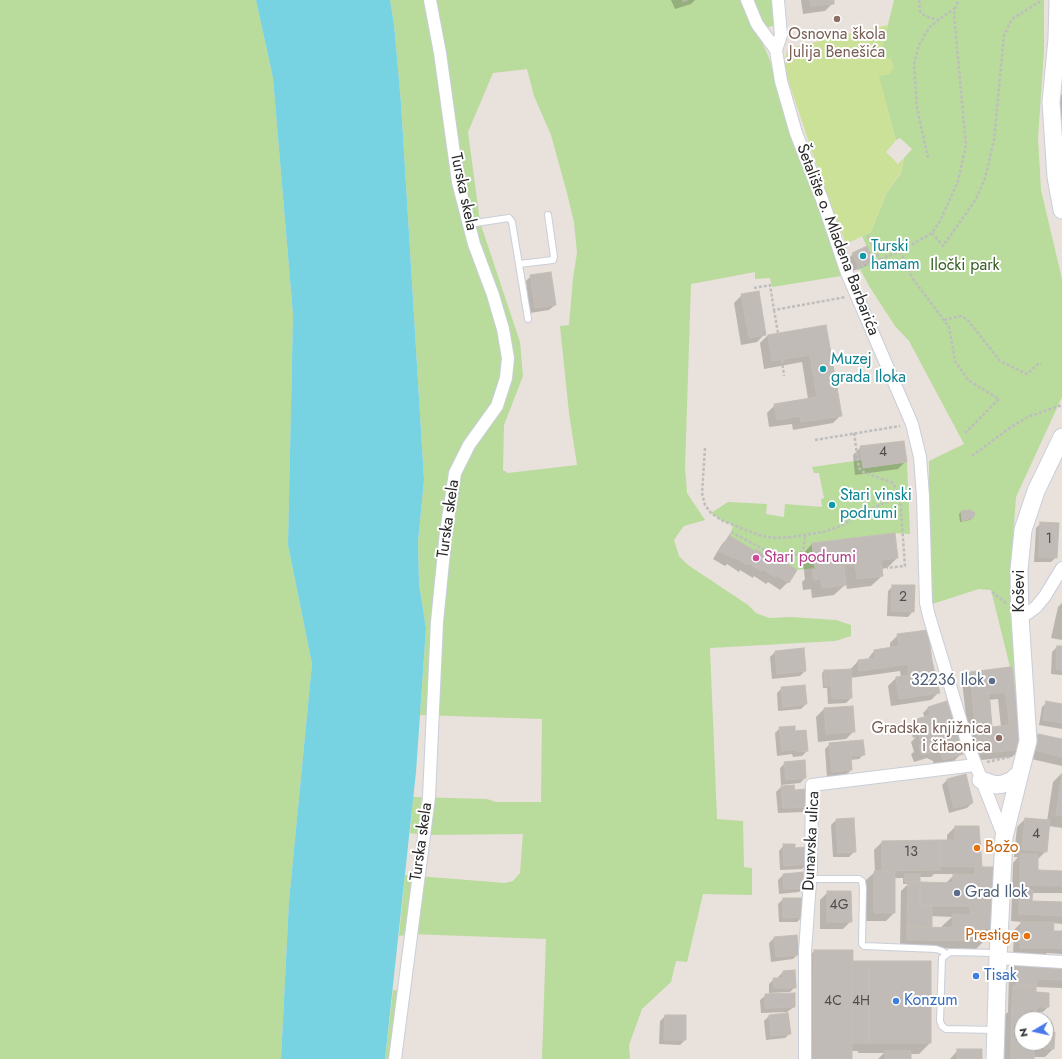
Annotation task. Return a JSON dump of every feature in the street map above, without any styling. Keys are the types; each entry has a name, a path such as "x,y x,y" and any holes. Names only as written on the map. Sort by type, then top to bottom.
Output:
{"main road":[{"path":"1059,4 1058,68 1052,110 1056,177 1062,210"},
{"name":"Koševi","path":"995,1059 998,955 1004,837 1028,741 1020,616 1019,570 1023,530 1036,491 1062,437"},
{"path":"978,773 996,785 1011,781 1020,773"}],"street":[{"name":"Turska skela","path":"395,1059 429,797 437,622 449,510 455,473 469,445 497,406 506,378 508,358 503,329 494,295 474,244 458,182 440,53 430,0"},
{"path":"747,0 757,24 776,50"},
{"path":"776,50 781,35 778,0"},
{"name":"Šetalište o. Mladena Barbarića","path":"776,50 781,81 796,133 823,202 847,274 912,424 920,457 923,496 926,603 978,773 1004,837"},
{"path":"1020,616 1028,613 1036,607 1045,596 1062,568"},
{"name":"Dunavska ulica","path":"805,1059 805,951 810,879 812,785 978,773"},
{"path":"998,955 1062,962"}],"lane":[{"path":"519,264 553,260 554,257 548,215"},
{"path":"468,224 509,218 512,222 528,319"},
{"path":"810,879 859,879 862,881 862,944 864,946 936,949 946,954"},
{"path":"996,1030 946,1029 942,1026 940,1021 942,958 950,952 998,955"}],"path":[{"path":"920,0 920,11 925,16 938,20"},
{"path":"847,274 900,251 932,233 940,220 958,181 966,145 954,15 955,8 959,0"},
{"path":"932,233 943,246 976,199 985,178 994,140 1004,35 1012,19 1042,0"},
{"path":"928,158 917,108 914,64 919,45 929,28 955,8"},
{"path":"868,236 880,260"},
{"path":"900,251 913,279 949,327 955,361 968,380 1000,399 965,433"},
{"path":"754,288 770,285 778,333"},
{"path":"774,310 856,295"},
{"path":"944,320 960,316 967,319 1000,361 1027,374 1038,364 1042,364"},
{"path":"782,360 784,376"},
{"path":"972,456 1011,427 1030,416 1062,405"},
{"path":"815,440 912,424"},
{"path":"854,433 859,468 863,472 893,483 900,498 905,566 887,568"},
{"path":"704,448 702,493 706,505 711,513 723,521 762,536 776,538 823,532 841,526 858,515 900,498 909,495 923,496"},
{"path":"731,532 763,550 778,556 795,555 801,552 804,547 805,535"},
{"path":"992,592 1005,602"},
{"path":"978,773 1025,753"}],"green space":[{"path":"0,0 256,0 273,78 293,315 288,545 312,664 289,901 281,1059 0,1059"},
{"path":"390,0 682,0 683,2 689,0 743,0 769,58 798,155 821,215 841,276 772,287 770,278 755,279 755,272 691,284 685,467 687,493 705,520 684,526 678,534 674,540 679,556 688,565 748,605 756,613 769,618 790,617 836,620 851,625 851,636 835,641 710,648 717,819 743,821 744,867 752,868 752,895 703,894 687,962 676,961 671,982 642,1009 629,1045 630,1059 542,1059 546,939 411,934 399,936 405,875 505,883 513,881 520,873 523,834 425,835 410,833 413,797 487,799 496,802 541,802 542,719 420,715 426,628 419,584 418,542 424,480 401,103 394,24","holes":["527,69 534,96 551,135 574,222 577,253 573,278 569,325 560,326 569,413 577,465 508,473 503,470 504,425 523,376 520,342 480,222 468,132 493,73"]},
{"path":"751,0 775,0 778,22 773,26 768,27 761,24"},
{"name":"Iločki park","path":"894,0 1044,0 1044,51 1038,138 1041,190 1062,279 1062,397 1016,497 1010,579 1017,644 1020,707 1017,708 1012,667 1010,667 991,590 979,589 932,604 929,593 929,461 964,444 909,341 895,326 869,286 859,267 873,260 862,236 871,232 886,194 901,173 904,158 912,149 900,138 896,140 878,76 880,57"},
{"path":"888,25 880,57 891,59 894,67 890,74 879,76 896,140 886,152 898,164 904,158 901,172 886,194 871,232 846,244 826,193 783,65 788,49"},
{"path":"862,460 863,468 907,462 910,534 895,533 812,543 815,568 797,570 782,560 781,562 770,556 769,558 730,536 733,525 723,521 711,513 728,502 767,504 766,514 784,517 785,504 822,507 821,499 824,498 819,473 814,473 812,467"},
{"path":"393,990 403,991 395,1059 385,1059"}],"water":[{"path":"256,0 390,0 394,24 401,103 424,480 418,542 419,584 426,628 416,772 385,1059 281,1059 289,901 312,664 288,545 293,315 273,78"}],"building":[{"path":"810,0 834,0 834,4 811,6"},
{"name":"Turski hamam","path":"867,246 873,260 859,267 852,253"},
{"path":"551,272 556,305 535,308 530,275"},
{"path":"759,291 766,335 749,338 741,294"},
{"name":"Muzej grada Iloka","path":"826,325 842,416 801,422 800,416 777,420 774,404 817,397 810,355 772,361 768,335"},
{"path":"904,441 907,462 863,468 860,446"},
{"path":"970,510 975,513 973,518 962,521 961,511"},
{"path":"1040,522 1059,523 1057,558 1039,557"},
{"path":"895,533 898,558 881,560 883,576 857,579 855,563 844,565 846,585 822,588 821,579 814,580 812,570 817,570 817,568 815,568 812,543"},
{"name":"Stari podrumi","path":"730,534 730,536 755,551 756,549 769,558 770,556 781,562 782,560 797,570 789,583 762,569 761,571 748,563 747,565 735,557 734,559 721,551 720,553 719,552"},
{"path":"892,585 915,585 914,612 891,611"},
{"path":"928,630 932,661 859,671 858,660 875,658 874,650 899,646 897,634"},
{"path":"1057,646 1062,646 1062,670 1056,669"},
{"path":"804,648 806,671 777,674 775,651"},
{"path":"932,661 940,693 899,699 896,677 909,675 908,664"},
{"name":"32236 Ilok","path":"1012,667 1017,708 1008,709 1005,692 988,694 990,702 973,704 970,672"},
{"path":"851,669 852,698 832,699 831,670"},
{"path":"824,670 831,670 832,686 825,686"},
{"path":"805,685 807,704 783,707 781,687"},
{"path":"947,701 954,723 918,734 914,720 930,715 928,707"},
{"path":"1046,701 1062,704 1062,723 1043,720"},
{"name":"Gradska knjižnica i čitaonica","path":"990,702 992,727 1009,725 1008,709 1017,708 1021,749 979,754 973,704"},
{"path":"853,706 855,732 826,734 824,708"},
{"path":"954,723 963,754 943,760 941,753 935,751 922,755 919,745 922,744 918,734"},
{"path":"795,726 795,731 806,730 808,751 797,752 797,749 782,751 779,727"},
{"path":"1038,734 1062,739 1062,757 1034,750"},
{"path":"863,740 865,755 851,756 850,741"},
{"path":"850,741 852,770 832,772 829,743"},
{"path":"805,760 806,778 786,780 784,762"},
{"path":"966,774 973,803 954,808 947,779"},
{"path":"1062,774 1062,816 1056,815"},
{"path":"794,785 795,790 807,789 809,807 783,808 781,786"},
{"path":"854,818 856,852 838,853 836,819"},
{"path":"1025,818 1050,820 1047,852 1022,849"},
{"path":"955,826 979,826 982,867 940,866 940,840 955,840"},
{"path":"940,840 940,870 882,871 882,841"},
{"path":"783,844 795,844 795,848 807,847 808,864 784,866"},
{"path":"1020,854 1038,854 1038,870 1062,871 1062,886 1020,885"},
{"name":"Grad Ilok","path":"975,867 994,867 993,928 952,928 953,914 970,915 970,906 920,906 920,882 953,883 953,874 975,875"},
{"path":"895,870 895,913 874,913 874,871"},
{"path":"804,872 805,888 784,889 783,874"},
{"path":"905,874 920,874 920,882 905,882"},
{"path":"908,882 920,882 920,906 932,906 932,927 907,927"},
{"path":"1019,889 1033,890 1032,901 1062,902 1062,916 1019,914"},
{"path":"827,891 851,891 852,922 827,922"},
{"path":"783,898 802,898 803,917 783,918"},
{"path":"1021,922 1054,922 1053,948 1020,948"},
{"path":"907,927 985,928 985,941 907,940"},
{"path":"1054,931 1062,931 1062,949 1053,948"},
{"path":"797,935 799,955 776,957 774,937"},
{"path":"814,950 853,950 852,1043 813,1042"},
{"path":"852,961 869,961 869,1043 852,1043"},
{"path":"869,961 931,961 931,1043 869,1043"},
{"path":"1017,963 1062,965 1062,980 1037,979 1037,986 1016,986"},
{"path":"795,970 796,988 774,988 773,978 783,978 783,971"},
{"path":"1013,986 1036,986 1036,992 1049,993 1049,1007 1012,1006"},
{"path":"795,993 795,1007 765,1008 765,994"},
{"path":"1012,1006 1037,1007 1037,1011 1014,1011 1014,1048 1011,1048"},
{"path":"788,1013 791,1034 771,1036 769,1015"},
{"path":"665,1015 686,1015 686,1040 664,1040"},
{"path":"813,1042 852,1043 852,1059 813,1059"},
{"path":"1011,1048 1014,1048 1014,1051 1034,1051 1034,1059 1011,1059"},
{"path":"957,1049 982,1049 982,1059 957,1059"},
{"path":"885,1051 911,1051 911,1059 885,1059"}],"place":[{"name":"Osnovna škola Julija Benešića","path":"837,19"},
{"name":"Turski hamam","path":"863,256"},
{"name":"Muzej grada Iloka","path":"823,369"},
{"name":"Stari vinski podrumi","path":"832,505"},
{"name":"Stari podrumi","path":"756,558"},
{"name":"32236 Ilok","path":"992,681"},
{"name":"Gradska knjižnica i čitaonica","path":"999,738"},
{"name":"Božo","path":"977,848"},
{"name":"Grad Ilok","path":"957,893"},
{"name":"Prestige","path":"1027,936"},
{"name":"Tisak","path":"976,976"},
{"name":"Konzum","path":"896,1001"}]}
